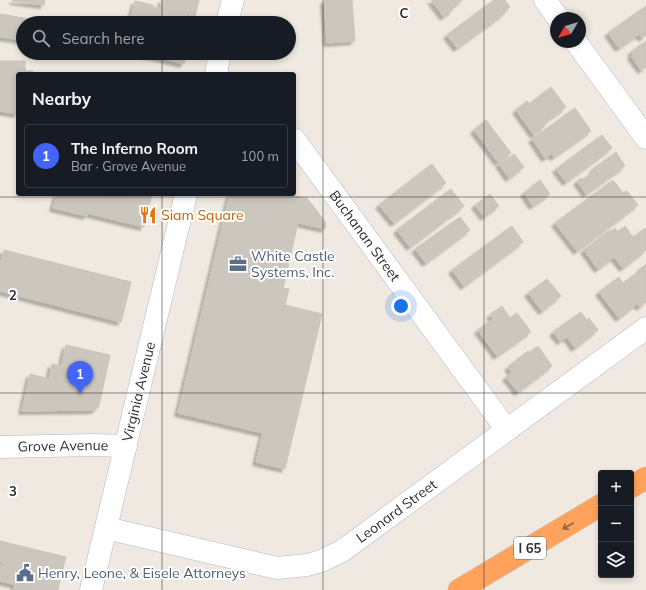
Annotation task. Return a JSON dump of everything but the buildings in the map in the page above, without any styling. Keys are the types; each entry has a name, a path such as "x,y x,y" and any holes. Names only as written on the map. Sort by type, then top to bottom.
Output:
{"highway":[{"path":"634,485 646,478"},
{"name":"I 65","path":"459,590 598,508"}],"street":[{"path":"229,16 233,0"},
{"path":"545,0 554,12"},
{"path":"580,48 646,138"},
{"path":"216,72 219,60"},
{"name":"Buchanan Street","path":"296,142 507,430"},
{"name":"Virginia Avenue","path":"91,590 186,196"},
{"name":"Leonard Street","path":"106,528 270,567 277,568 307,565 321,561 342,551 646,328"},
{"name":"Grove Avenue","path":"0,447 94,445 126,446"}],"place":[{"name":"Siam Square","path":"148,215"},
{"name":"White Castle Systems, Inc.","path":"238,264"},
{"name":"The Inferno Room","path":"80,394"},
{"name":"Henry, Leone, & Eisele Attorneys","path":"25,573"}]}
